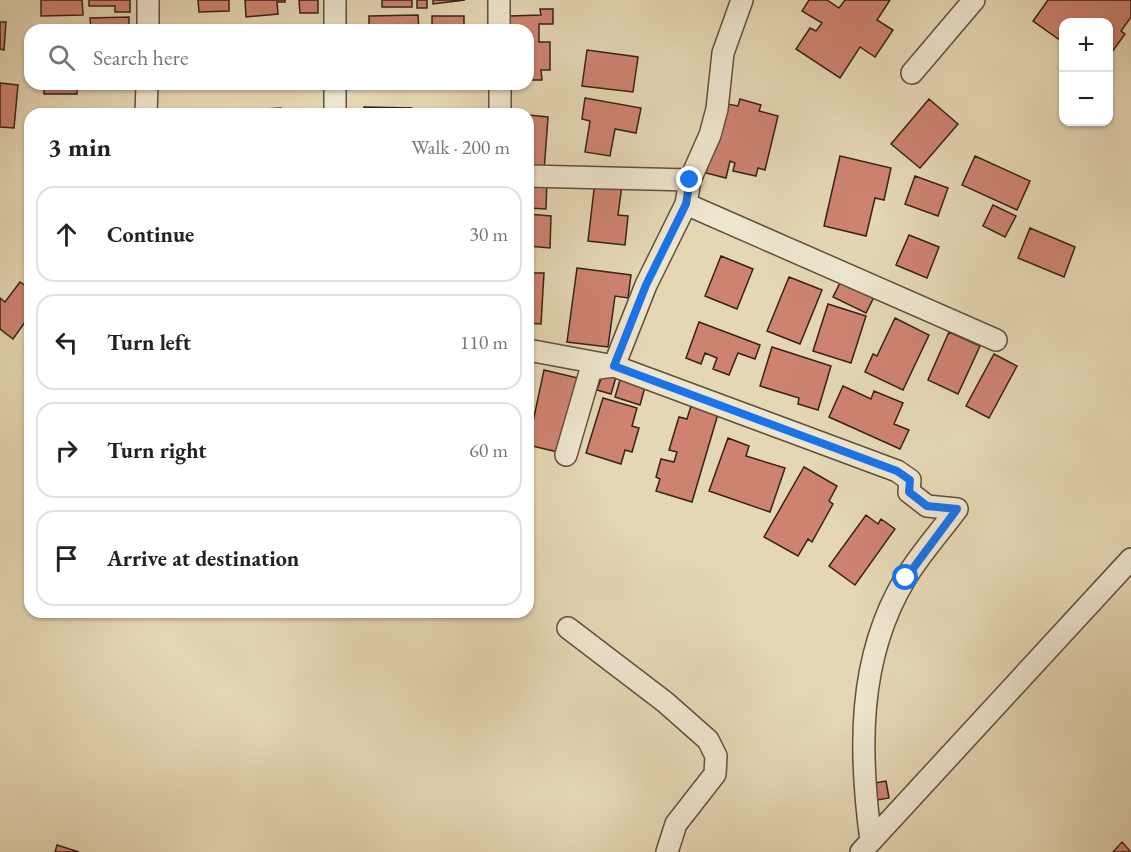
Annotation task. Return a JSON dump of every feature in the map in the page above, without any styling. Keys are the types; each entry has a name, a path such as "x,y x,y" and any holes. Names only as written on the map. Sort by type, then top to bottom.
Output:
{"street":[{"path":"148,0 148,24"},
{"path":"335,0 335,24"},
{"path":"498,0 499,24"},
{"path":"614,366 646,285 686,204 690,180 710,135 717,109 723,53 742,0"},
{"path":"912,73 974,0"},
{"path":"146,108 147,90"},
{"path":"335,90 335,108"},
{"path":"500,90 500,108"},
{"path":"534,176 690,180"},
{"path":"686,204 996,340"},
{"path":"534,351 614,366 897,471 910,480 909,492 927,506 957,509 906,578 878,638 868,679 864,755 866,847"},
{"path":"567,455 591,369 614,366"},
{"path":"866,847 1131,559"},
{"path":"568,628 665,702 708,740 716,756 715,774 676,824 667,852"}],"building":[{"path":"41,0 82,0 83,15 41,16"},
{"path":"89,0 130,0 130,12 115,12 115,6 89,6"},
{"path":"198,0 229,0 229,11 199,12"},
{"path":"245,0 285,0 285,2 277,2 278,14 246,17"},
{"path":"299,0 318,0 318,13 300,13"},
{"path":"382,0 412,0 412,7 382,7"},
{"path":"417,0 427,0 427,8 417,8"},
{"path":"433,0 465,0 433,4"},
{"path":"809,0 827,0 839,8 845,0 890,0 877,20 893,30 875,57 860,47 840,78 796,49 810,28 816,31 822,23 802,11"},
{"path":"1048,0 1131,0 1131,17 1121,31 1125,34 1113,51 1113,18 1059,18 1059,39 1033,21"},
{"path":"540,9 553,9 553,24 539,24 539,42 550,42 550,70 541,70 542,80 534,80 534,24 510,24 510,16 541,15"},
{"path":"418,15 419,24 369,24 369,16"},
{"path":"432,16 464,16 464,24 432,24"},
{"path":"129,17 129,24 90,24 90,18"},
{"path":"0,22 6,22 4,50 0,49"},
{"path":"587,50 638,57 633,92 582,86"},
{"path":"0,83 18,85 14,128 0,127"},
{"path":"44,90 77,90 77,94 44,94"},
{"path":"585,98 641,108 636,133 615,129 610,156 585,152 590,121 582,119"},
{"path":"740,99 761,105 759,111 778,116 765,170 758,168 756,176 733,171 735,163 730,161 726,178 706,173 722,103 738,106"},
{"path":"929,99 958,124 920,168 891,144"},
{"path":"364,107 412,108 364,108"},
{"path":"534,116 548,117 544,172 534,171"},
{"path":"840,156 891,168 884,200 875,198 866,236 824,226"},
{"path":"975,156 1030,181 1017,210 962,185"},
{"path":"915,176 948,188 938,216 905,204"},
{"path":"534,179 547,180 546,209 534,208"},
{"path":"595,181 622,185 618,215 628,216 625,245 588,241"},
{"path":"993,205 1016,216 1005,237 983,226"},
{"path":"534,215 551,216 550,248 534,247"},
{"path":"1030,228 1075,247 1064,277 1018,258"},
{"path":"909,235 939,247 927,278 896,265"},
{"path":"721,256 753,269 737,309 705,296"},
{"path":"577,268 631,275 628,298 615,296 608,347 567,342"},
{"path":"534,273 544,273 541,324 534,323"},
{"path":"789,277 822,290 800,344 767,331"},
{"path":"841,281 874,297 866,313 833,297"},
{"path":"20,282 24,285 24,323 13,339 0,329 0,298 5,302"},
{"path":"828,304 866,316 851,363 813,351"},
{"path":"895,318 929,335 903,390 865,372 873,354 877,356"},
{"path":"699,322 760,345 755,359 738,353 729,375 713,369 717,358 705,353 701,364 686,358"},
{"path":"949,332 980,346 958,394 928,380"},
{"path":"772,347 831,366 818,410 798,404 799,398 760,386"},
{"path":"994,354 1017,366 989,418 966,406"},
{"path":"544,370 578,378 562,453 534,446 534,417"},
{"path":"603,373 616,377 611,394 597,390"},
{"path":"620,380 645,387 640,405 615,397"},
{"path":"843,386 871,399 874,391 903,403 894,424 909,430 900,449 829,417"},
{"path":"603,398 637,408 632,426 639,428 632,452 625,450 621,464 586,453"},
{"path":"691,406 718,414 692,502 656,491 660,479 656,477 661,459 674,462 677,452 669,450 679,417 687,419"},
{"path":"728,438 749,446 746,456 785,468 770,512 709,491"},
{"path":"804,467 837,486 829,501 833,504 812,542 808,539 798,556 764,537"},
{"path":"866,515 878,524 881,519 895,529 855,585 829,566"},
{"path":"886,781 889,798 872,801 868,784"},
{"path":"1122,842 1131,852 1113,852"},
{"path":"57,845 79,852 55,852"}],"route":[{"path":"690,180 686,204 646,285 614,366 897,471 910,480 909,492 927,506 957,509 906,578"}]}
